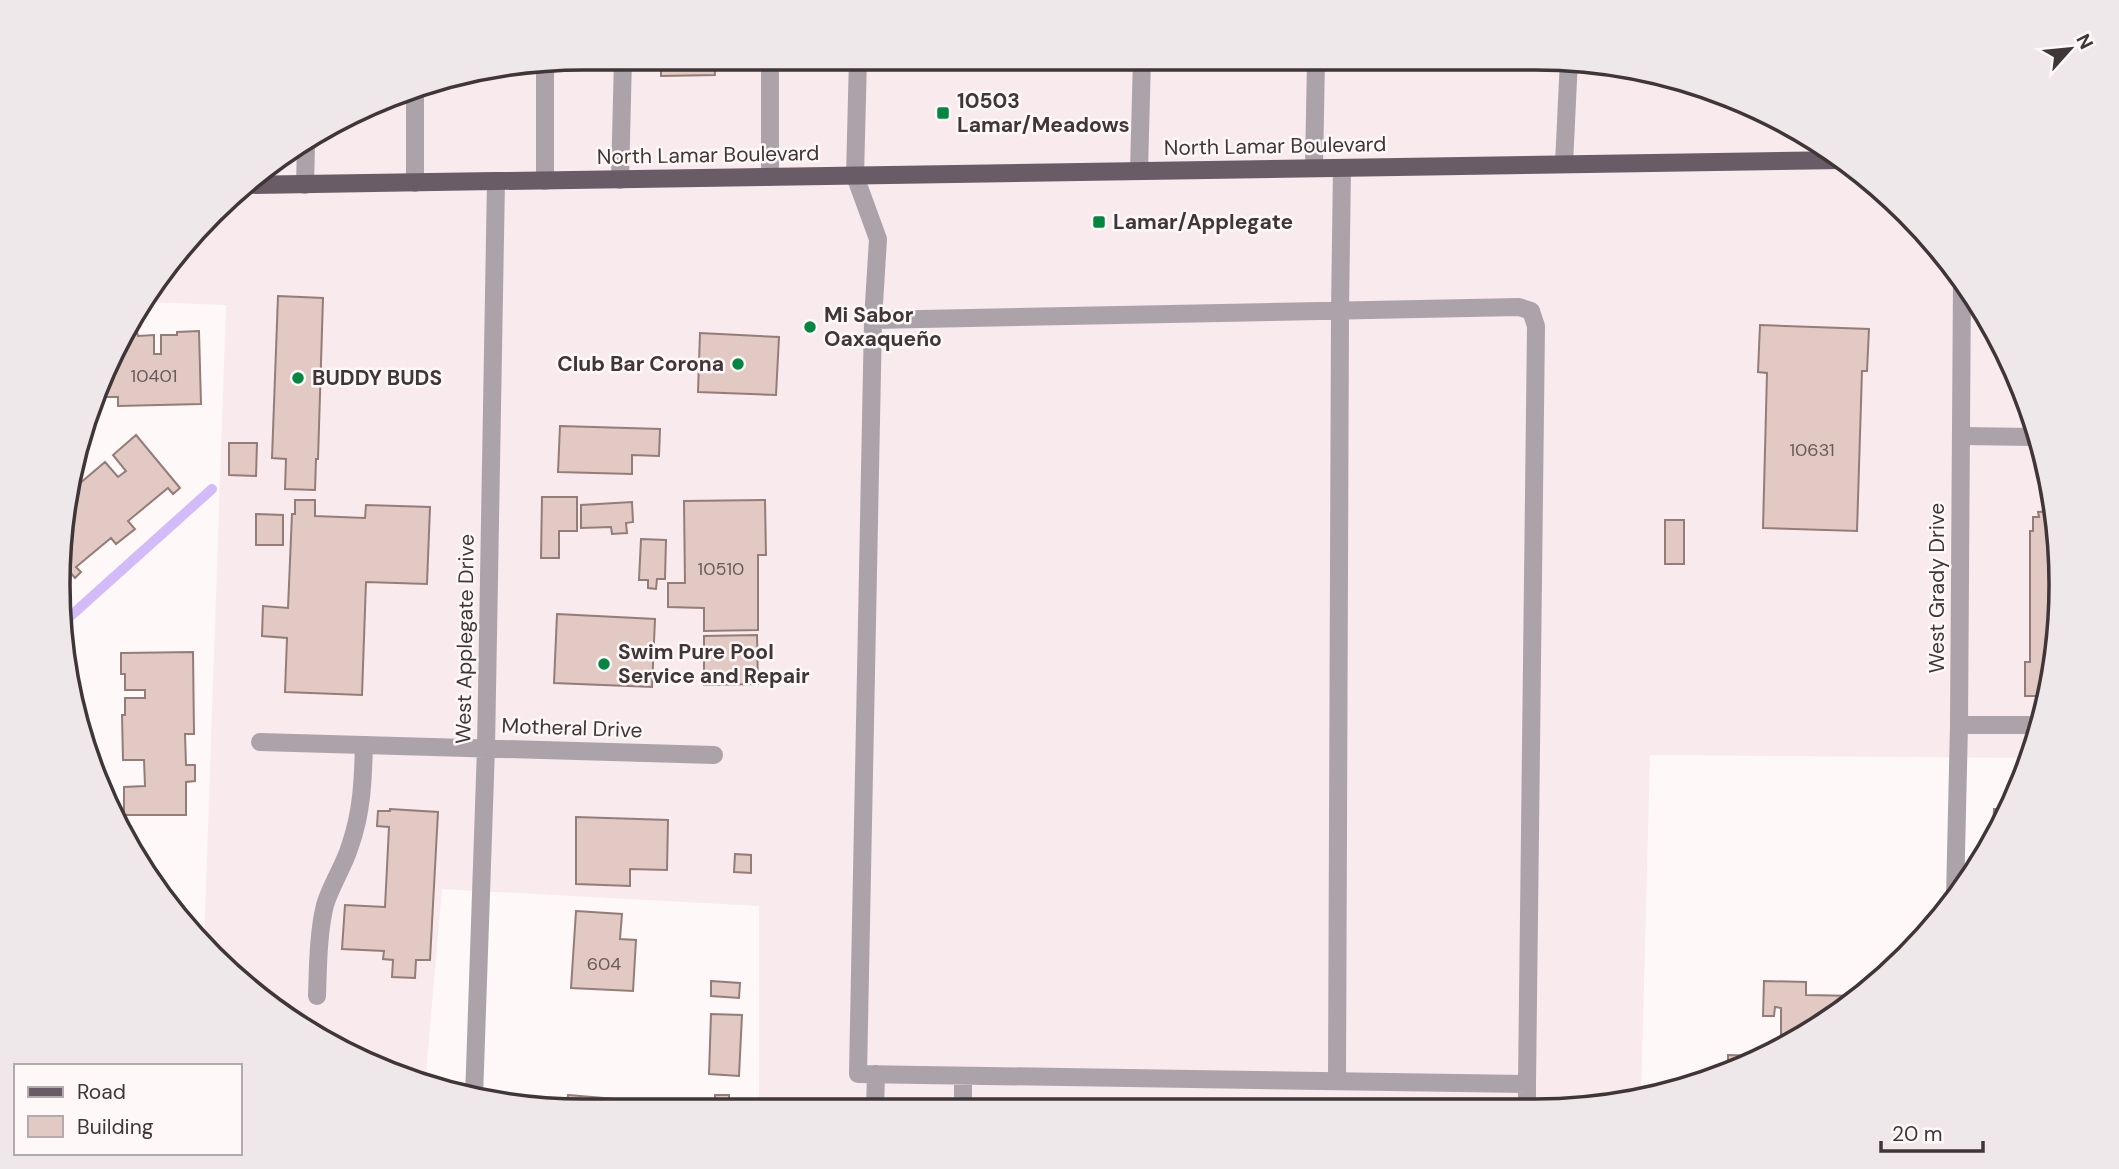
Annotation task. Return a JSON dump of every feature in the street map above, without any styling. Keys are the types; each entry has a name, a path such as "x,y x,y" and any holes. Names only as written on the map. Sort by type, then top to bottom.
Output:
{"main road":[{"name":"North Lamar Boulevard","path":"260,185 1564,164 1814,153"}],"street":[{"path":"620,180 623,70"},
{"path":"770,177 771,70"},
{"path":"858,70 855,176 878,239 873,320 858,1074 1527,1084"},
{"path":"1139,171 1142,70"},
{"path":"1314,168 1316,70"},
{"path":"1564,164 1568,71"},
{"path":"545,72 545,181"},
{"path":"415,99 415,183"},
{"path":"305,185 306,153"},
{"path":"1337,1082 1342,168"},
{"name":"West Applegate Drive","path":"474,1087 486,748 496,181"},
{"name":"West Grady Drive","path":"1955,880 1962,299"},
{"path":"873,320 1519,307 1531,311 1536,326 1527,1099"},
{"path":"1961,436 2027,437"},
{"path":"1959,725 2029,725"},
{"name":"Motheral Drive","path":"260,742 714,755"},
{"path":"317,996 325,904 359,820 364,745"},
{"path":"875,1099 876,1074"},
{"path":"963,1076 963,1099"}],"shaded area":[{"path":"584,70 1534,70 1602,74 1635,80 1700,97 1731,109 1792,139 1820,157 1848,176 1898,221 1943,271 1962,299 1980,327 2010,388 2022,419 2039,484 2045,517 2049,584 2045,652 2039,685 2019,758 1650,755 1641,1087 1635,1089 1602,1095 1534,1099 759,1099 759,906 442,889 426,1074 357,1046 299,1012 245,971 204,931 226,305 155,302 198,245 271,176 327,139 388,109 451,88 517,74"}],"building":[{"path":"661,70 715,70 715,75 661,76"},
{"name":"BUDDY BUDS","path":"278,296 323,298 315,490 285,489 286,459 272,458"},
{"path":"1760,325 1869,329 1867,371 1862,371 1857,531 1763,528 1767,373 1758,372"},
{"path":"199,331 201,404 118,406 118,397 106,397 136,332 138,336 154,335 154,354 161,354 161,335 177,335 177,332"},
{"name":"Club Bar Corona","path":"700,333 779,337 776,395 698,392"},
{"path":"560,426 660,429 659,456 632,455 632,474 558,472"},
{"path":"136,435 180,488 173,494 168,488 128,521 135,529 116,544 111,538 76,567 81,572 75,578 70,573 71,551 80,483 105,462 118,477 126,471 113,455"},
{"path":"229,443 257,443 256,476 229,475"},
{"path":"542,497 577,497 577,531 559,531 559,558 541,558"},
{"path":"295,500 315,500 315,516 365,518 366,505 430,507 427,584 366,582 362,695 285,692 287,638 262,636 263,606 288,608"},
{"path":"765,500 766,555 758,555 758,630 704,631 704,608 668,607 668,583 685,583 684,501"},
{"path":"632,502 633,522 626,523 627,533 612,534 611,527 581,528 581,505"},
{"path":"2038,512 2044,512 2045,517 2048,618 2036,696 2025,696 2025,662 2030,662 2030,531 2033,531 2033,517 2039,517"},
{"path":"256,514 283,515 283,545 256,545"},
{"path":"1665,520 1684,520 1684,564 1665,564"},
{"path":"641,539 666,540 665,579 657,579 656,589 648,588 648,580 639,580"},
{"name":"Swim Pure Pool Service and Repair","path":"557,614 655,619 652,687 554,683"},
{"path":"757,635 758,684 704,685 704,636"},
{"path":"193,652 194,734 185,734 186,765 195,765 195,781 186,782 186,815 124,814 124,787 145,786 144,760 123,760 122,715 125,715 125,698 145,698 145,690 125,690 125,674 121,674 121,653"},
{"path":"390,809 438,812 430,960 416,960 415,978 392,977 393,960 383,959 384,951 342,949 345,905 385,907 389,827 377,826 378,811"},
{"path":"576,817 668,820 667,870 630,869 630,886 576,884"},
{"path":"735,854 751,855 751,873 734,872"},
{"path":"576,911 622,914 620,939 636,940 633,991 571,988"},
{"path":"711,981 740,983 739,998 711,996"},
{"path":"1764,981 1806,982 1806,995 1844,996 1781,1036 1781,1008 1775,1007 1774,1016 1763,1016"},
{"path":"711,1014 742,1015 739,1076 709,1074"},
{"path":"1728,1055 1741,1055 1731,1060 1728,1061"},
{"path":"568,1095 615,1099 584,1099 568,1099"},
{"path":"715,1095 729,1095 729,1099 715,1099"}],"waterway":[{"path":"71,616 212,489"}],"place":[{"name":"10503 Lamar/Meadows","path":"943,113"},
{"name":"Lamar/Applegate","path":"1099,222"},
{"name":"Mi Sabor Oaxaqueño","path":"810,327"},
{"name":"Club Bar Corona","path":"738,364"},
{"name":"BUDDY BUDS","path":"298,378"},
{"name":"Swim Pure Pool Service and Repair","path":"604,664"}]}
